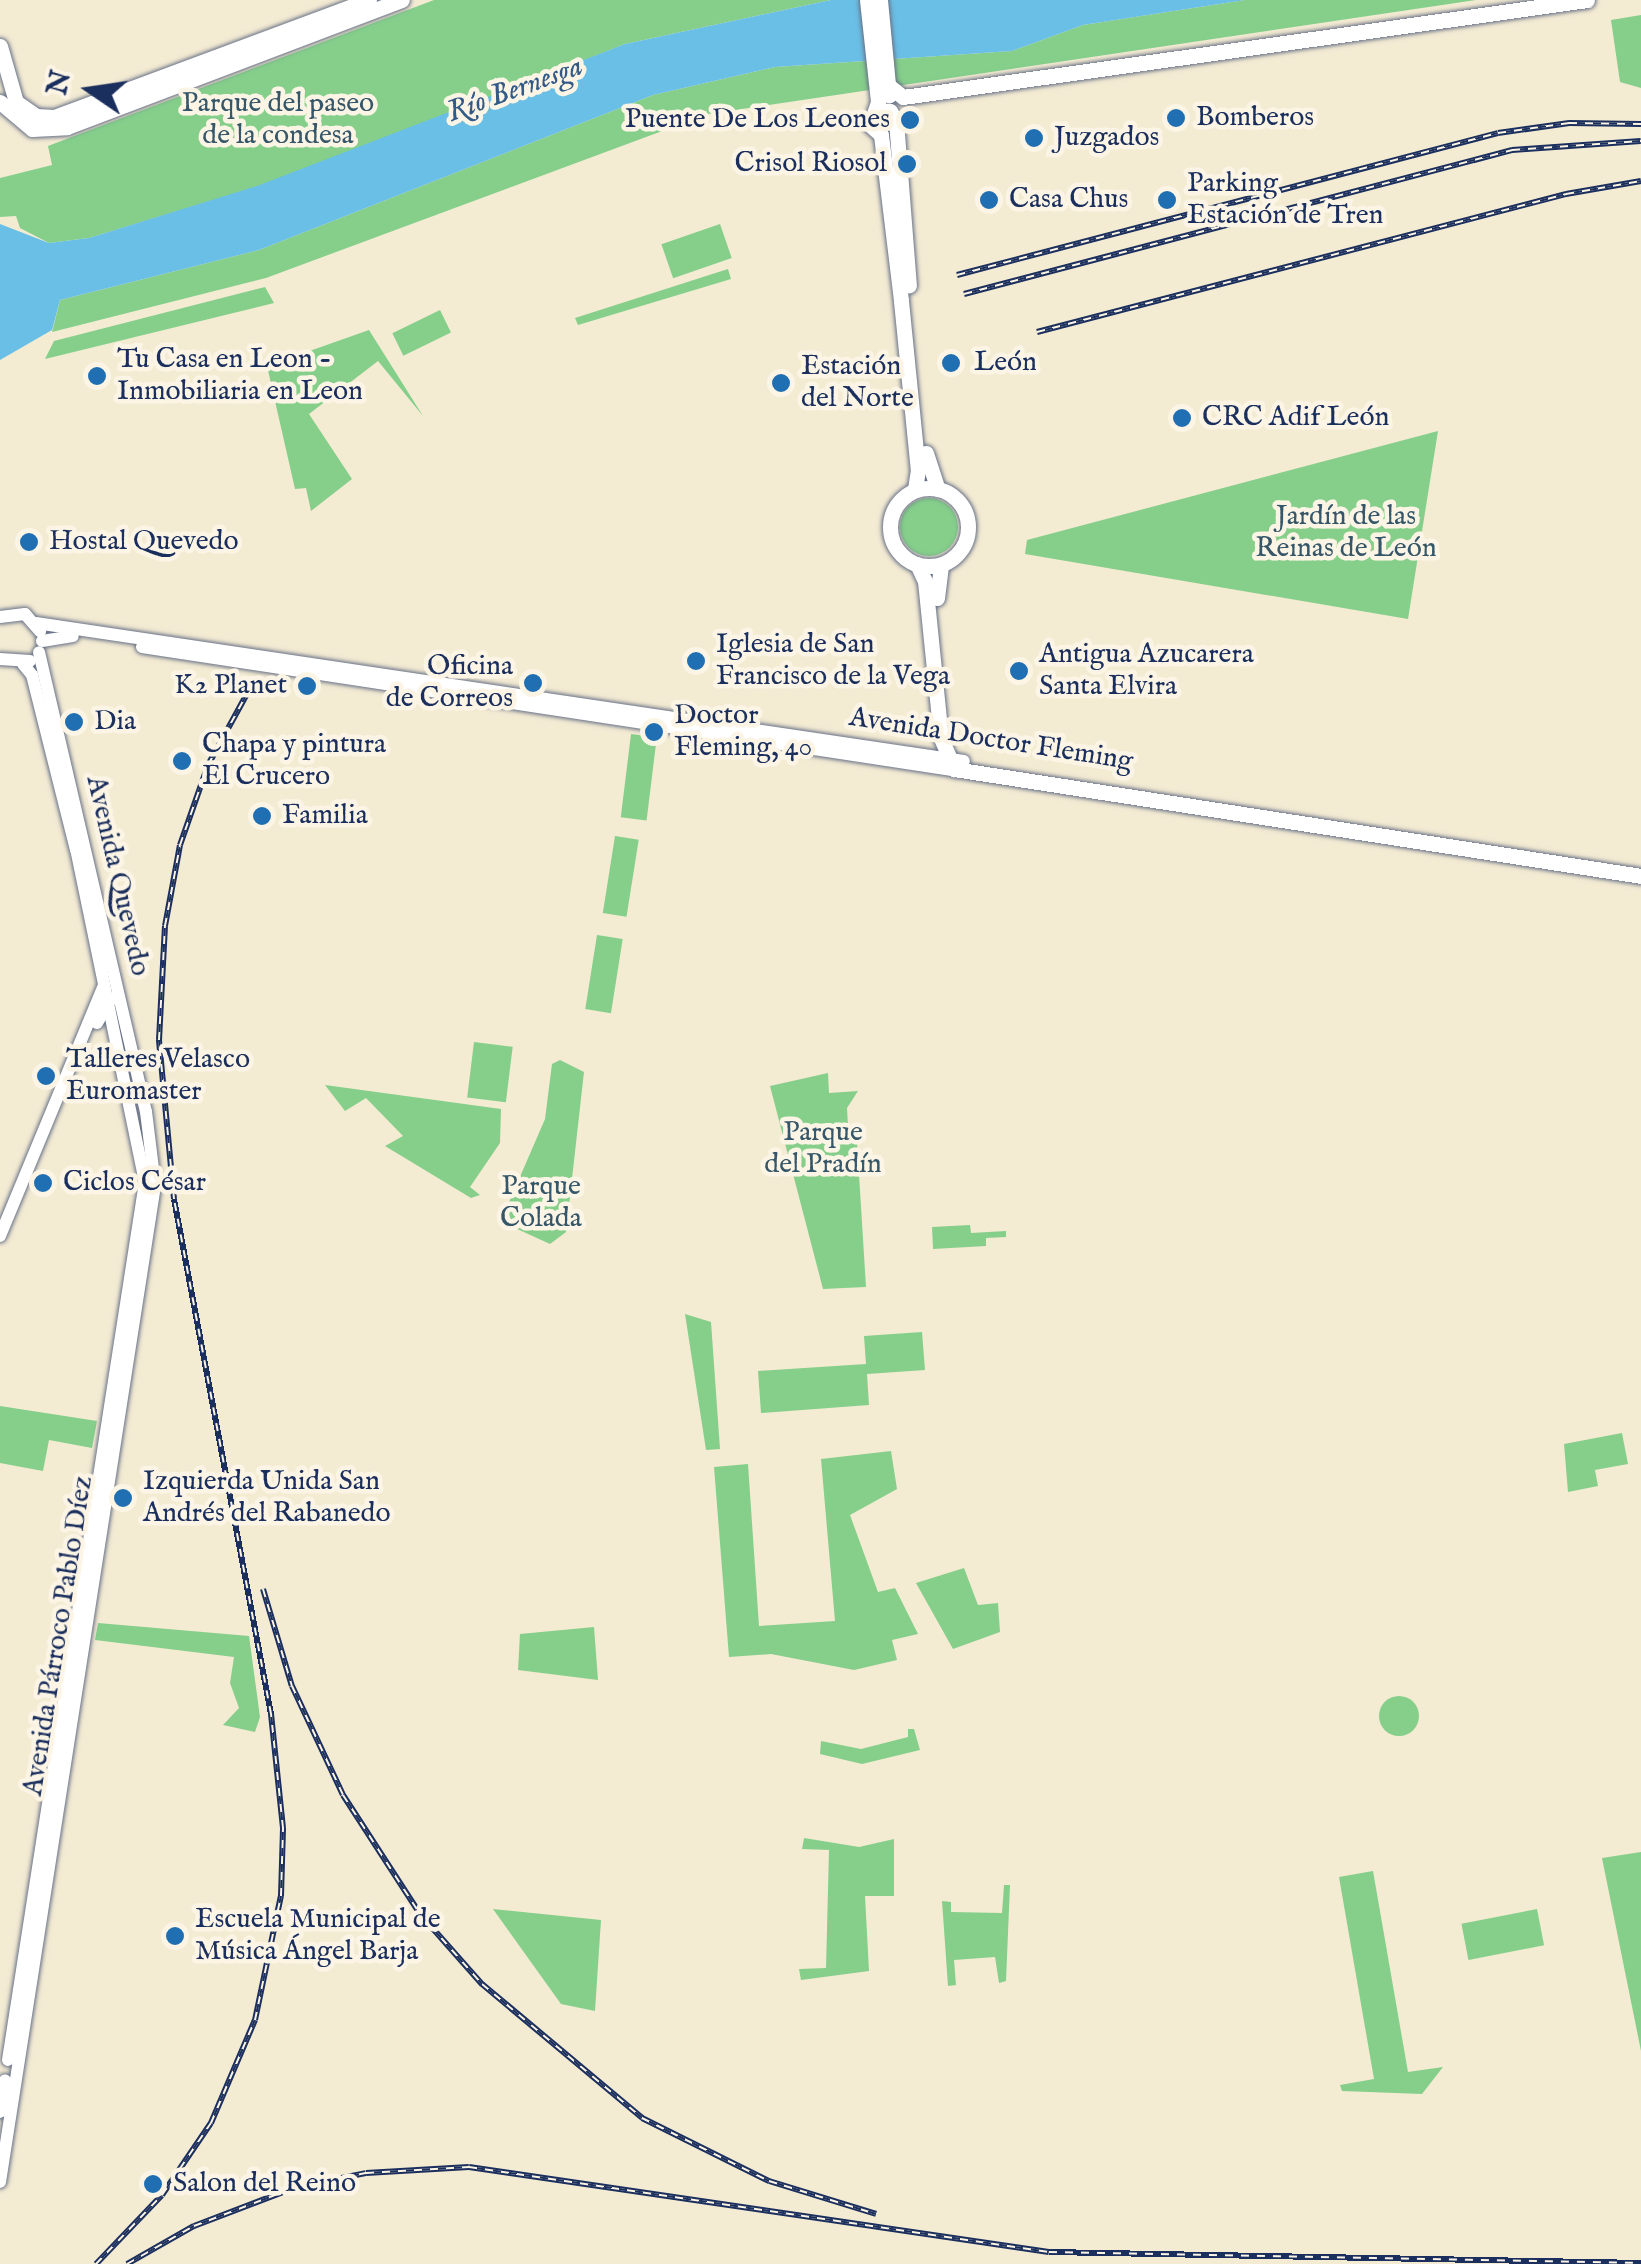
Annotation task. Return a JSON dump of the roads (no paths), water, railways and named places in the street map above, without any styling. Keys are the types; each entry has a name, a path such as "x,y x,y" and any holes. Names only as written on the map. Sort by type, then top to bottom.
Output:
{"main road":[{"path":"0,46 16,102 36,116 65,121 369,0"},
{"path":"0,102 32,129 65,121 402,0"},
{"path":"868,0 884,78 903,97"},
{"path":"880,0 894,249 915,490"},
{"path":"938,488 928,464 887,120 903,97 1587,0"},
{"path":"917,564 940,564 959,552 968,524 957,499 938,488 915,490 894,511 890,532 897,550 917,564 925,581 941,738 957,763"},
{"path":"940,564 935,583 951,740 957,763"},
{"name":"Avenida Doctor Fleming","path":"0,617 21,613 36,623 927,755 1641,876"},
{"name":"Avenida Quevedo","path":"36,623 110,959 111,987"},
{"name":"Avenida Doctor Fleming","path":"40,646 62,634 1641,866"},
{"path":"0,659 23,664 40,646"},
{"name":"Avenida Quevedo","path":"23,664 34,680 95,944 111,987 141,1112"},
{"path":"927,755 941,738"},
{"path":"95,944 110,959"},
{"path":"79,1043 109,1002 111,987"},
{"path":"0,1216 79,1043 111,987"},
{"name":"Avenida Quevedo","path":"109,1002 141,1112"},
{"path":"96,1023 114,1026"},
{"path":"0,1236 56,1113 62,1084"},
{"name":"Avenida Párroco Pablo Díez","path":"0,2112 145,1182 141,1112"},
{"name":"Avenida Párroco Pablo Díez","path":"0,2182 154,1185 141,1112"}],"water":[{"name":"Río Bernesga","path":"831,0 1245,0 1083,25 1012,51 775,67 653,95 259,250 60,300 52,330 0,360 0,224 49,243 89,238 257,186 625,44"}],"railway":[{"path":"957,275 1498,133 1569,123 1641,124"},
{"path":"964,294 1512,150 1641,141"},
{"path":"1037,332 1566,194 1641,181"},
{"path":"96,2264 162,2195 211,2123 255,2020 281,1896 283,1828 271,1714 174,1199 159,1040 165,926 180,845 208,765 255,679"},
{"path":"263,1589 292,1686 343,1795 420,1914 482,1984 642,2118 769,2181 876,2214"},
{"path":"127,2264 194,2226 296,2187 366,2173 469,2167 1049,2252 1641,2263"}],"place":[{"name":"Bomberos","path":"1176,118"},
{"name":"Puente De Los Leones","path":"910,120"},
{"name":"Juzgados","path":"1034,138"},
{"name":"Crisol Riosol","path":"907,164"},
{"name":"Casa Chus","path":"989,200"},
{"name":"Parking Estación de Tren","path":"1167,200"},
{"name":"León","path":"951,363"},
{"name":"Tu Casa en Leon - Inmobiliaria en Leon","path":"97,376"},
{"name":"Estación del Norte","path":"781,383"},
{"name":"CRC Adif León","path":"1182,418"},
{"name":"Hostal Quevedo","path":"29,542"},
{"name":"Iglesia de San Francisco de la Vega","path":"696,661"},
{"name":"Antigua Azucarera Santa Elvira","path":"1019,671"},
{"name":"Oficina de Correos","path":"533,683"},
{"name":"K2 Planet","path":"307,686"},
{"name":"Dia","path":"74,722"},
{"name":"Doctor Fleming, 40","path":"654,732"},
{"name":"Chapa y pintura El Crucero","path":"182,761"},
{"name":"Familia","path":"262,816"},
{"name":"Talleres Velasco Euromaster","path":"46,1076"},
{"name":"Ciclos César","path":"43,1183"},
{"name":"Izquierda Unida San Andrés del Rabanedo","path":"123,1498"},
{"name":"Escuela Municipal de Música Ángel Barja","path":"175,1936"},
{"name":"Salon del Reino","path":"153,2184"}],"park label":[{"name":"Parque del paseo de la condesa","path":"278,120"},
{"name":"Jardín de las Reinas de León","path":"1346,533"},
{"name":"Parque del Pradín","path":"823,1149"},
{"name":"Parque Colada","path":"541,1203"}]}
